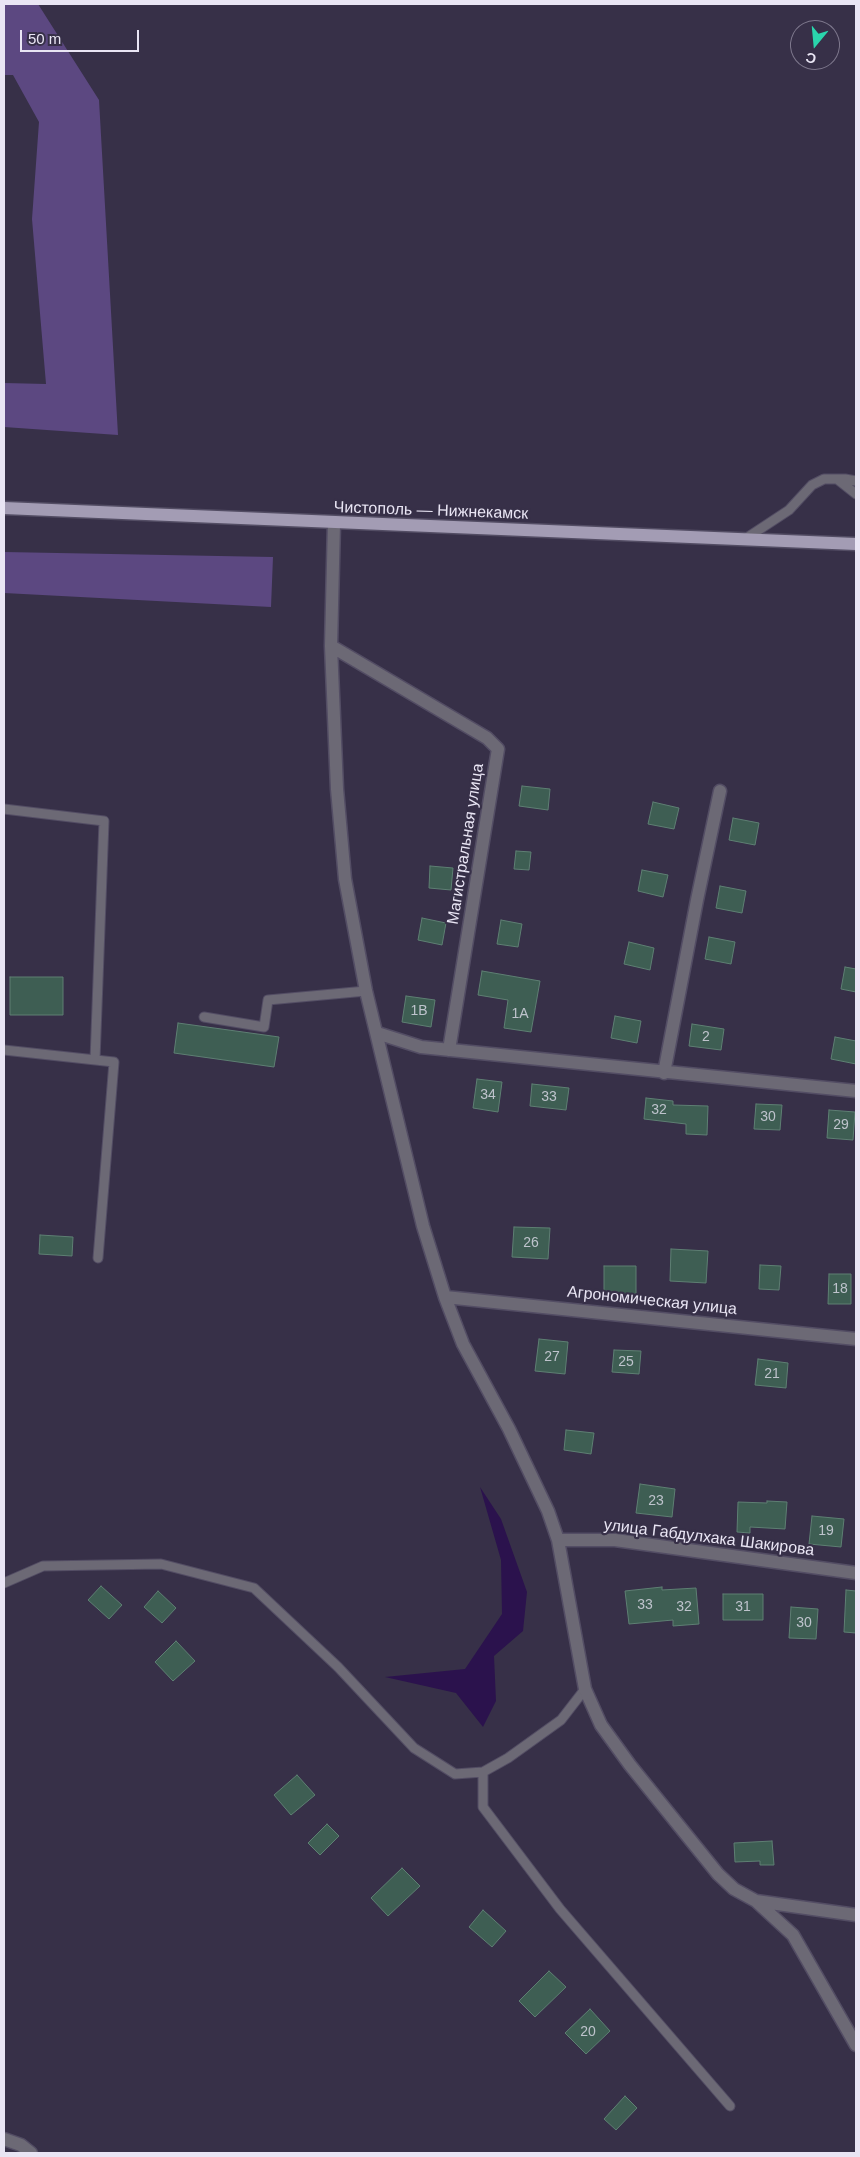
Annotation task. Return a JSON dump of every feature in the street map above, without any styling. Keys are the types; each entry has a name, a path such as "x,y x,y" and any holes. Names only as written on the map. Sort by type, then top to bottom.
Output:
{"main road":[{"name":"Чистополь — Нижнекамск","path":"4,508 856,544"}],"street":[{"path":"334,523 331,646 337,788 345,879 366,991 423,1226 445,1296 463,1344 508,1429 548,1511 558,1540 585,1689 601,1725 630,1765 718,1874 734,1889 756,1901 793,1936 856,2045"},
{"name":"Магистральная улица","path":"331,646 487,738 498,749 449,1050"},
{"path":"664,1073 720,791"},
{"path":"377,1033 421,1047 856,1091"},
{"name":"Агрономическая улица","path":"445,1296 856,1339"},
{"name":"улица Габдулхака Шакирова","path":"558,1540 615,1540 856,1573"},
{"path":"756,1901 856,1915"},
{"path":"4,2139 21,2145 32,2153"}],"lane":[{"path":"743,540 789,510 812,485 824,479 856,481"},
{"path":"837,479 856,494"},
{"path":"4,809 104,821 95,1060"},
{"path":"204,1017 264,1027 268,1000 366,991"},
{"path":"4,1050 114,1062 98,1258"},
{"path":"4,1582 42,1566 161,1564 254,1588 338,1667 414,1748 455,1774 483,1772 508,1758 561,1720 585,1689"},
{"path":"483,1772 483,1807 560,1909 730,2106"}],"shaded area":[{"path":"4,4 38,4 99,100 118,435 4,427 4,383 46,384 32,219 39,122 13,75 4,75"},
{"path":"4,552 273,557 271,607 4,593"},
{"path":"480,1487 501,1519 527,1592 523,1631 494,1656 496,1701 483,1727 456,1693 385,1677 465,1669 502,1614 501,1560"}],"building":[{"path":"522,786 550,789 548,810 519,806"},
{"path":"653,802 679,808 674,829 648,824"},
{"path":"733,818 759,823 755,845 729,840"},
{"path":"516,851 531,852 529,870 514,869"},
{"path":"430,866 453,868 451,890 429,888"},
{"path":"642,870 668,875 663,897 638,891"},
{"path":"720,886 746,891 742,913 716,908"},
{"path":"422,918 446,923 442,945 418,940"},
{"path":"501,920 522,924 518,947 497,944"},
{"path":"709,937 735,942 731,964 705,959"},
{"path":"629,942 654,948 650,970 624,964"},
{"path":"845,967 856,969 856,992 841,989"},
{"path":"482,971 540,981 531,1032 504,1028 508,1000 478,995"},
{"path":"10,977 63,977 63,1015 10,1015"},
{"path":"406,996 435,1000 431,1027 402,1022"},
{"path":"615,1016 641,1021 637,1043 611,1038"},
{"path":"178,1023 279,1037 274,1067 174,1053"},
{"path":"692,1024 724,1029 721,1050 689,1046"},
{"path":"835,1037 856,1041 856,1064 831,1059"},
{"path":"477,1079 502,1082 498,1112 473,1108"},
{"path":"532,1084 569,1088 566,1110 530,1106"},
{"path":"646,1098 673,1101 673,1105 708,1106 707,1135 686,1134 686,1124 644,1119"},
{"path":"756,1104 782,1105 780,1130 754,1129"},
{"path":"829,1110 855,1112 853,1140 827,1138"},
{"path":"514,1227 550,1228 548,1259 512,1257"},
{"path":"40,1235 73,1237 72,1256 39,1254"},
{"path":"671,1249 708,1251 706,1283 670,1281"},
{"path":"760,1265 781,1266 779,1290 759,1289"},
{"path":"604,1266 636,1266 636,1294 604,1294"},
{"path":"829,1274 851,1274 851,1304 828,1304"},
{"path":"539,1339 568,1342 565,1374 535,1371"},
{"path":"614,1350 641,1351 639,1374 612,1372"},
{"path":"758,1359 788,1363 786,1388 755,1385"},
{"path":"566,1430 594,1433 591,1454 564,1450"},
{"path":"640,1484 675,1489 672,1517 636,1513"},
{"path":"767,1501 787,1502 785,1529 750,1527 750,1533 737,1532 738,1502 767,1503"},
{"path":"812,1516 844,1519 841,1547 809,1544"},
{"path":"101,1586 122,1605 109,1619 88,1600"},
{"path":"662,1587 662,1590 696,1588 699,1624 673,1626 673,1620 629,1624 625,1591"},
{"path":"846,1590 856,1591 856,1633 844,1632"},
{"path":"158,1591 176,1608 162,1623 144,1607"},
{"path":"723,1594 763,1594 763,1620 723,1620"},
{"path":"791,1607 818,1609 816,1639 789,1638"},
{"path":"176,1641 195,1661 173,1681 155,1662"},
{"path":"297,1775 315,1795 291,1815 274,1795"},
{"path":"327,1824 339,1836 320,1855 308,1843"},
{"path":"772,1841 774,1865 760,1865 760,1861 735,1862 734,1843"},
{"path":"402,1868 420,1886 388,1916 371,1898"},
{"path":"483,1910 506,1931 492,1947 469,1927"},
{"path":"549,1971 566,1987 535,2017 519,2001"},
{"path":"590,2009 610,2031 586,2054 565,2033"},
{"path":"625,2096 637,2108 616,2130 604,2119"}]}
